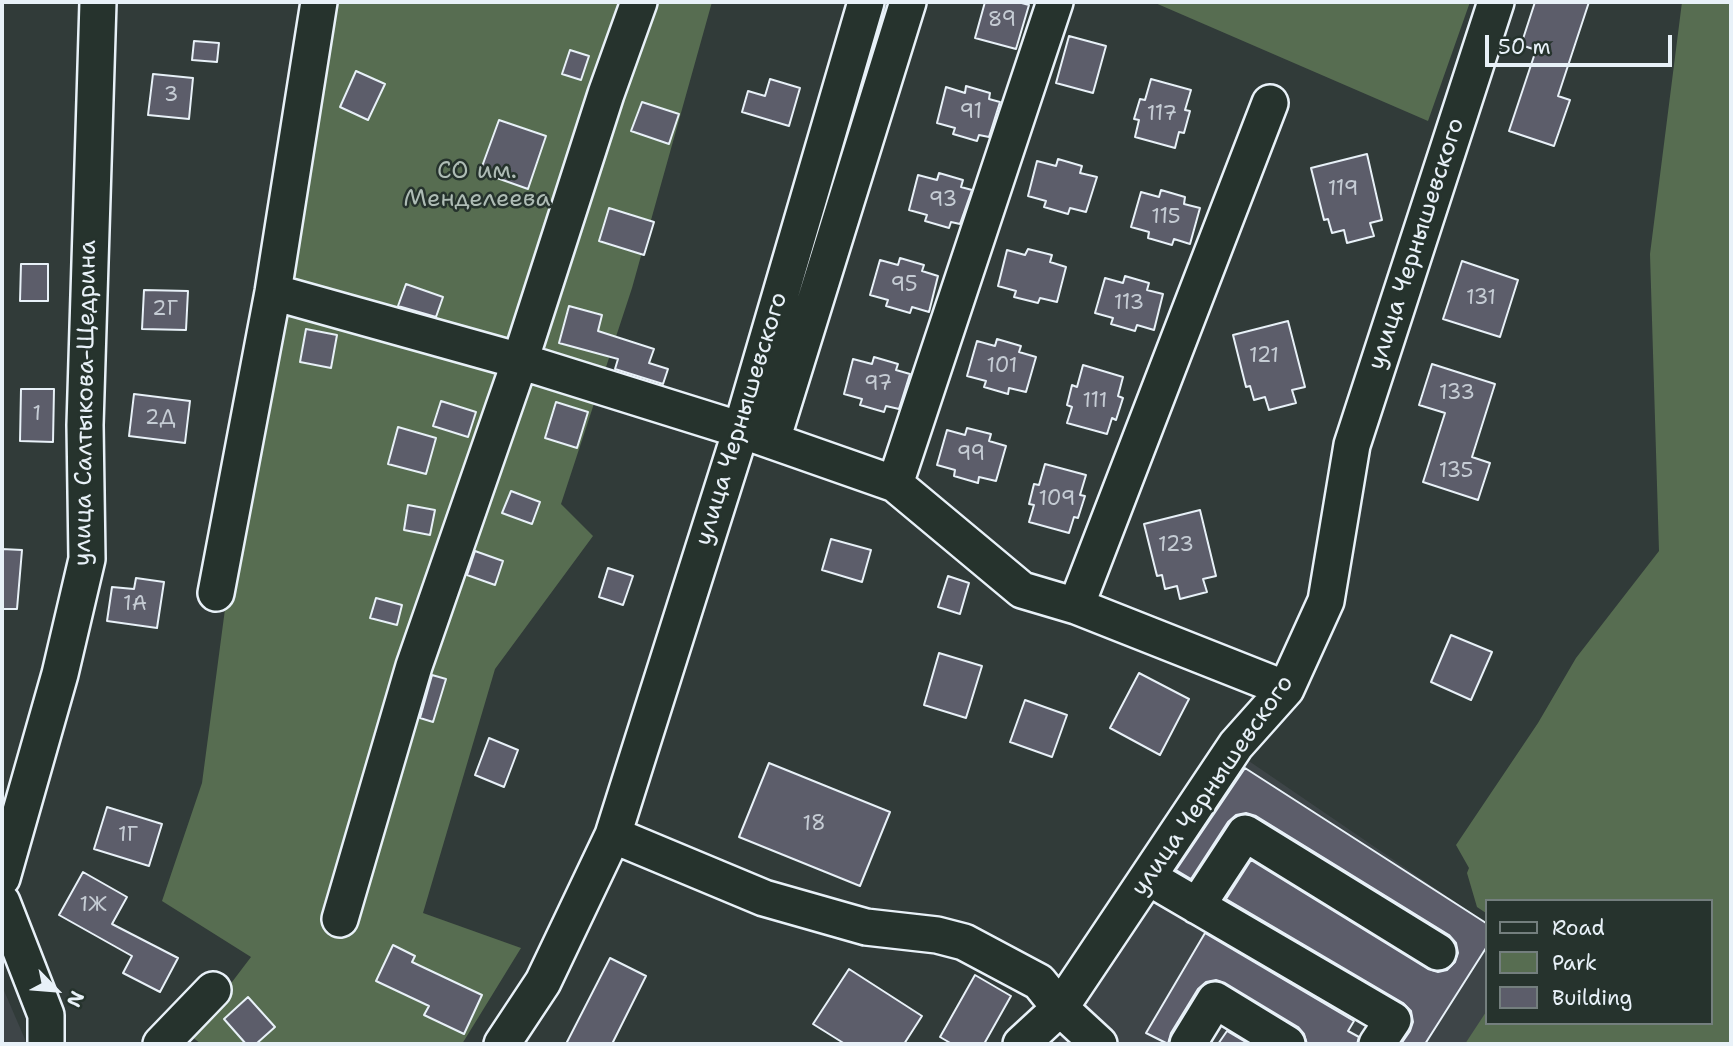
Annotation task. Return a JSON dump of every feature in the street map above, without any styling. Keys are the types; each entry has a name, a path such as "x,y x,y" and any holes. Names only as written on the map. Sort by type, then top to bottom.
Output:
{"street":[{"name":"улица Салтыкова-Щедрина","path":"2,878 60,674 87,559 85,425 98,2"},
{"path":"216,593 273,292 319,2"},
{"path":"340,919 414,666 520,361 606,94 639,2"},
{"name":"улица Чернышевского","path":"502,1044 543,982 612,835 756,435 807,204 866,2"},
{"path":"756,435 843,215 908,2"},
{"path":"895,484 1055,2"},
{"name":"улица Чернышевского","path":"1021,1044 1060,1008 1236,745 1286,689 1326,601 1352,445 1496,2"},
{"path":"1076,606 1270,103"},
{"path":"807,204 843,215"},
{"path":"273,292 520,361 756,435 895,484 1022,590 1076,606 1286,689"},
{"path":"1197,906 1245,834 1438,952"},
{"path":"612,835 764,898 866,926 937,935 964,942 1039,982 1060,1008 1098,1044"},
{"path":"1148,877 1393,1020 1377,1044"},
{"path":"2,902 46,1015 46,1044"},
{"path":"161,1044 214,990"},
{"path":"1188,1044 1215,1000 1287,1044"}],"shaded area":[{"path":"1224,744 1484,922 1486,1025 1482,1044 1057,1044"},
{"path":"2,986 27,1044 2,1044"}],"green space":[{"name":"СО им. Менделеева","path":"320,2 712,2 632,288 561,504 593,536 495,669 423,913 521,948 462,1044 201,1044 191,1036 251,957 162,901 202,783 227,594"},
{"path":"1153,2 1470,2 1428,121"},
{"path":"1682,2 1731,2 1731,1044 1465,1044 1484,1015 1484,1025 1712,1025 1712,899 1484,899 1484,912 1477,907 1467,873 1469,868 1456,845 1538,723 1576,658 1659,551 1650,254"}],"building":[{"path":"985,2 1018,2 1029,5 1016,49 975,38"},
{"path":"1535,2 1589,2 1558,96 1570,100 1554,146 1509,131 1536,50 1521,45"},
{"path":"1069,36 1106,46 1093,93 1056,83"},
{"path":"194,41 219,43 217,62 192,60"},
{"path":"570,50 589,56 581,80 562,74"},
{"path":"356,71 385,84 368,120 340,107"},
{"path":"153,74 193,78 189,119 148,115"},
{"path":"770,79 800,88 789,126 742,112 748,91 765,96"},
{"path":"1151,79 1191,90 1185,110 1190,111 1184,133 1179,132 1175,148 1135,137 1139,120 1134,119 1140,99 1145,100"},
{"path":"966,86 990,93 989,99 1000,102 989,137 979,135 977,141 953,134 955,128 937,123 946,87 965,93"},
{"path":"642,102 679,114 669,144 631,131"},
{"path":"499,120 546,136 528,189 480,172"},
{"path":"1367,154 1382,220 1370,223 1374,236 1347,243 1344,230 1332,233 1328,219 1324,220 1311,168"},
{"path":"1058,159 1082,166 1080,173 1097,177 1086,212 1070,208 1068,214 1044,207 1046,201 1028,196 1037,161 1056,166"},
{"path":"939,173 963,180 961,187 972,190 960,224 951,222 949,228 925,221 927,215 909,210 918,175 937,180"},
{"path":"1161,190 1185,197 1184,204 1200,208 1190,244 1174,239 1172,245 1148,238 1149,232 1131,227 1141,192 1159,197"},
{"path":"609,208 654,222 644,255 599,241"},
{"path":"1028,249 1052,255 1050,262 1066,267 1057,302 1040,298 1038,303 1014,297 1016,291 998,286 1007,250 1025,255"},
{"path":"900,258 924,265 922,271 938,276 929,312 912,307 910,313 886,306 888,300 870,295 880,260 898,265"},
{"path":"1462,261 1518,280 1500,337 1443,319"},
{"path":"21,264 48,264 48,301 20,301"},
{"path":"1125,276 1149,283 1147,290 1163,294 1154,330 1137,325 1135,331 1111,324 1113,318 1095,313 1105,278 1123,283"},
{"path":"406,284 443,297 436,317 398,306"},
{"path":"144,290 188,291 186,330 142,329"},
{"path":"569,306 602,315 598,331 654,349 649,363 668,369 663,384 615,369 618,359 559,343"},
{"path":"1288,321 1305,387 1292,390 1296,403 1269,410 1265,397 1254,400 1250,386 1246,387 1233,335"},
{"path":"306,329 337,335 331,368 300,362"},
{"path":"997,339 1021,346 1019,352 1036,357 1026,392 1009,388 1008,394 984,387 986,381 967,376 977,341 995,346"},
{"path":"874,357 898,364 896,370 910,374 899,409 886,406 884,412 860,405 862,399 844,394 853,359 872,364"},
{"path":"1432,364 1495,384 1472,457 1490,463 1478,500 1423,482 1445,413 1419,405"},
{"path":"1083,365 1123,377 1118,396 1123,398 1116,420 1112,418 1107,434 1067,423 1072,407 1067,405 1072,385 1077,387"},
{"path":"21,389 54,389 53,442 20,441"},
{"path":"134,394 190,401 185,443 129,436"},
{"path":"441,401 476,412 468,437 433,426"},
{"path":"556,402 588,412 577,448 545,438"},
{"path":"398,427 436,438 426,474 388,464"},
{"path":"967,428 991,434 989,441 1006,446 996,481 979,477 978,483 954,476 955,470 937,465 947,430 965,435"},
{"path":"1045,464 1086,475 1080,495 1085,496 1078,518 1074,517 1069,533 1029,522 1034,505 1029,504 1034,484 1039,485"},
{"path":"511,491 540,502 532,524 502,513"},
{"path":"408,505 435,510 430,535 404,530"},
{"path":"1200,510 1216,576 1203,579 1207,592 1180,599 1177,586 1165,589 1162,575 1157,576 1144,524"},
{"path":"831,539 871,550 862,582 822,570"},
{"path":"2,549 22,550 17,609 2,609"},
{"path":"475,551 503,561 495,585 467,575"},
{"path":"608,568 633,576 623,605 599,597"},
{"path":"948,576 969,583 960,614 938,607"},
{"path":"136,578 164,582 157,628 107,621 112,587 134,589"},
{"path":"376,598 402,605 397,625 370,618"},
{"path":"1451,635 1492,652 1471,700 1431,682"},
{"path":"939,653 982,666 966,718 924,705"},
{"path":"1139,673 1189,699 1160,755 1110,728"},
{"path":"432,675 446,679 433,722 420,718"},
{"path":"1025,700 1067,715 1052,757 1010,742"},
{"path":"489,738 518,750 504,787 475,775"},
{"path":"769,763 890,812 860,886 739,837"},
{"path":"1245,768 1484,922 1484,951 1425,1044 1401,1044 1413,1022 1411,1011 1403,1003 1226,899 1251,860 1428,969 1438,972 1447,970 1455,962 1458,953 1456,943 1449,935 1256,816 1246,813 1236,815 1228,822 1191,879 1176,870"},
{"path":"107,807 162,824 149,866 94,849"},
{"path":"83,872 127,897 112,924 178,958 160,992 123,973 132,956 59,915"},
{"path":"1205,933 1354,1021 1348,1031 1359,1037 1357,1044 1307,1044 1298,1027 1216,980 1206,982 1198,989 1171,1033 1168,1044 1146,1033"},
{"path":"393,945 415,956 412,962 482,995 464,1034 424,1015 429,1006 376,981"},
{"path":"610,958 646,976 612,1044 566,1044"},
{"path":"849,969 922,1016 904,1044 845,1044 813,1024"},
{"path":"975,975 1011,996 984,1044 952,1044 940,1037"},
{"path":"248,997 275,1027 256,1044 246,1044 224,1019"},
{"path":"1227,1031 1249,1044 1218,1044"}]}
